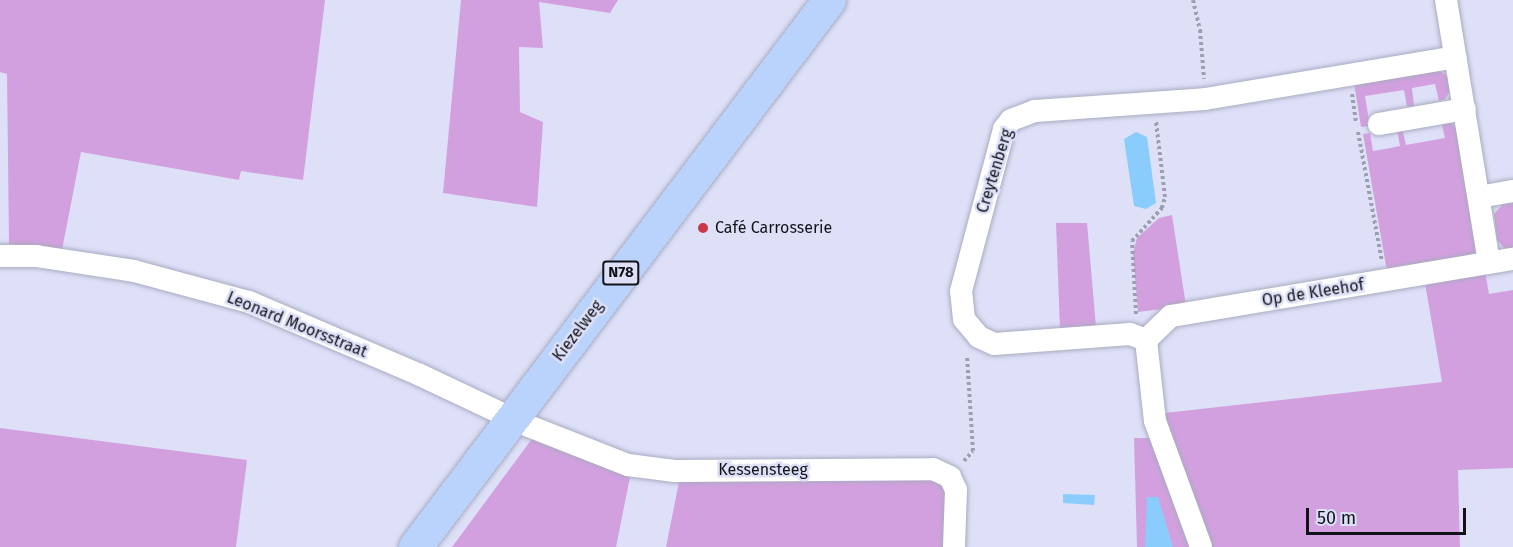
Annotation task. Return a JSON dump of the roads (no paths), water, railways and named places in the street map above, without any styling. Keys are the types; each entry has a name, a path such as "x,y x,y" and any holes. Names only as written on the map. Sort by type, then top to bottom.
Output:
{"main road":[{"name":"Kiezelweg","path":"415,547 829,0"}],"street":[{"path":"1446,0 1489,263"},
{"name":"Creytenberg","path":"1141,338 994,344 971,329 960,306 961,291 1005,129 1011,120 1035,111 1205,99 1456,57"},
{"path":"1379,124 1465,109"},
{"path":"1479,197 1513,191"},
{"name":"Leonard Moorsstraat","path":"0,256 36,256 134,271 249,302 418,374 513,419"},
{"name":"Op de Kleehof","path":"1141,338 1171,316 1513,259"},
{"path":"1141,338 1155,421 1202,547"},
{"name":"Kessensteeg","path":"513,419 628,465 675,471 933,469 950,477 956,490 954,547"}],"water":[{"path":"1136,132 1147,137 1156,203 1146,209 1134,206 1124,139"},
{"path":"1063,494 1095,495 1094,505 1063,503"},
{"path":"1147,497 1158,497 1173,547 1145,547"}],"place":[{"name":"Café Carrosserie","path":"703,228"}]}
